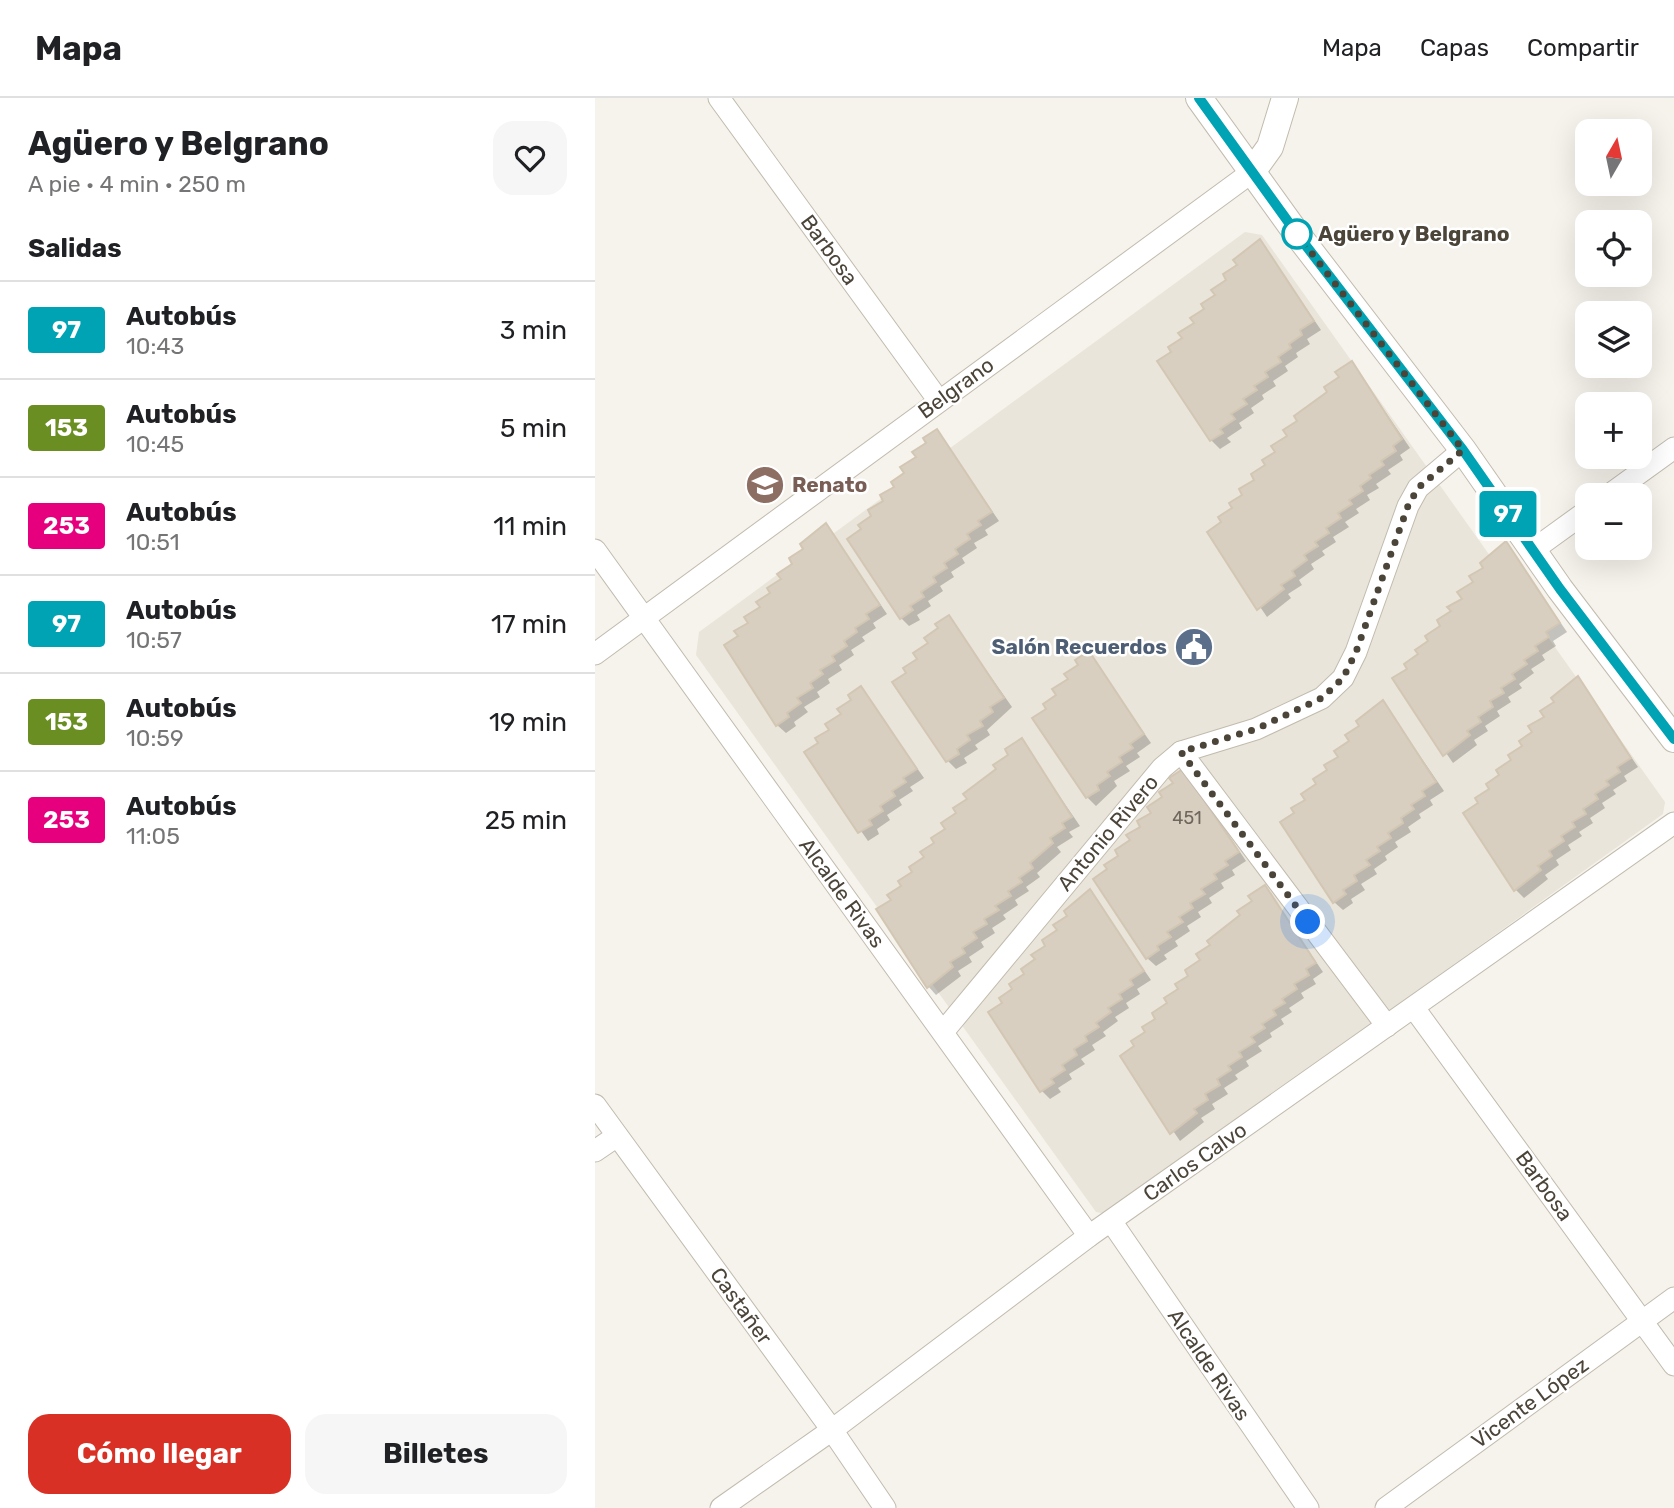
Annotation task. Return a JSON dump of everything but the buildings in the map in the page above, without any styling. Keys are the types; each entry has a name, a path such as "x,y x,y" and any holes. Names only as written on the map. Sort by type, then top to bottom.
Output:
{"street":[{"name":"Barbosa","path":"719,98 939,401"},
{"path":"1199,98 1463,450 1533,550 1674,739"},
{"name":"Belgrano","path":"595,654 1252,172 1270,147 1285,98"},
{"path":"1626,483 1674,448"},
{"name":"Antonio Rivero","path":"943,1032 1162,768 1181,752 1256,729 1322,698 1343,678 1356,652 1408,506 1418,488 1463,450"},
{"path":"1533,550 1575,520"},
{"name":"Alcalde Rivas","path":"595,550 1089,1237"},
{"path":"1181,752 1387,1026"},
{"name":"Carlos Calvo","path":"721,1508 832,1430 1111,1221 1674,823"},
{"name":"Barbosa","path":"1414,1007 1674,1365"},
{"name":"Castañer","path":"595,1105 832,1430 885,1508"},
{"path":"595,1152 617,1136"},
{"name":"Alcalde Rivas","path":"1111,1221 1308,1508"},
{"name":"Vicente López","path":"1386,1508 1674,1298"}],"shaded area":[{"path":"1245,232 1262,235 1665,802 1663,814 1106,1214 1096,1212 696,655 699,632"}],"bus line":[{"name":"97","path":"1199,98 1297,234 1463,450 1560,589 1674,739"}],"place":[{"name":"Agüero y Belgrano","path":"1297,234"},
{"name":"Renato","path":"765,485"},
{"name":"Salón Recuerdos","path":"1194,647"}],"route":[{"path":"1297,234 1463,450 1418,488 1408,506 1356,652 1343,678 1322,698 1256,729 1181,752 1308,922"}]}
